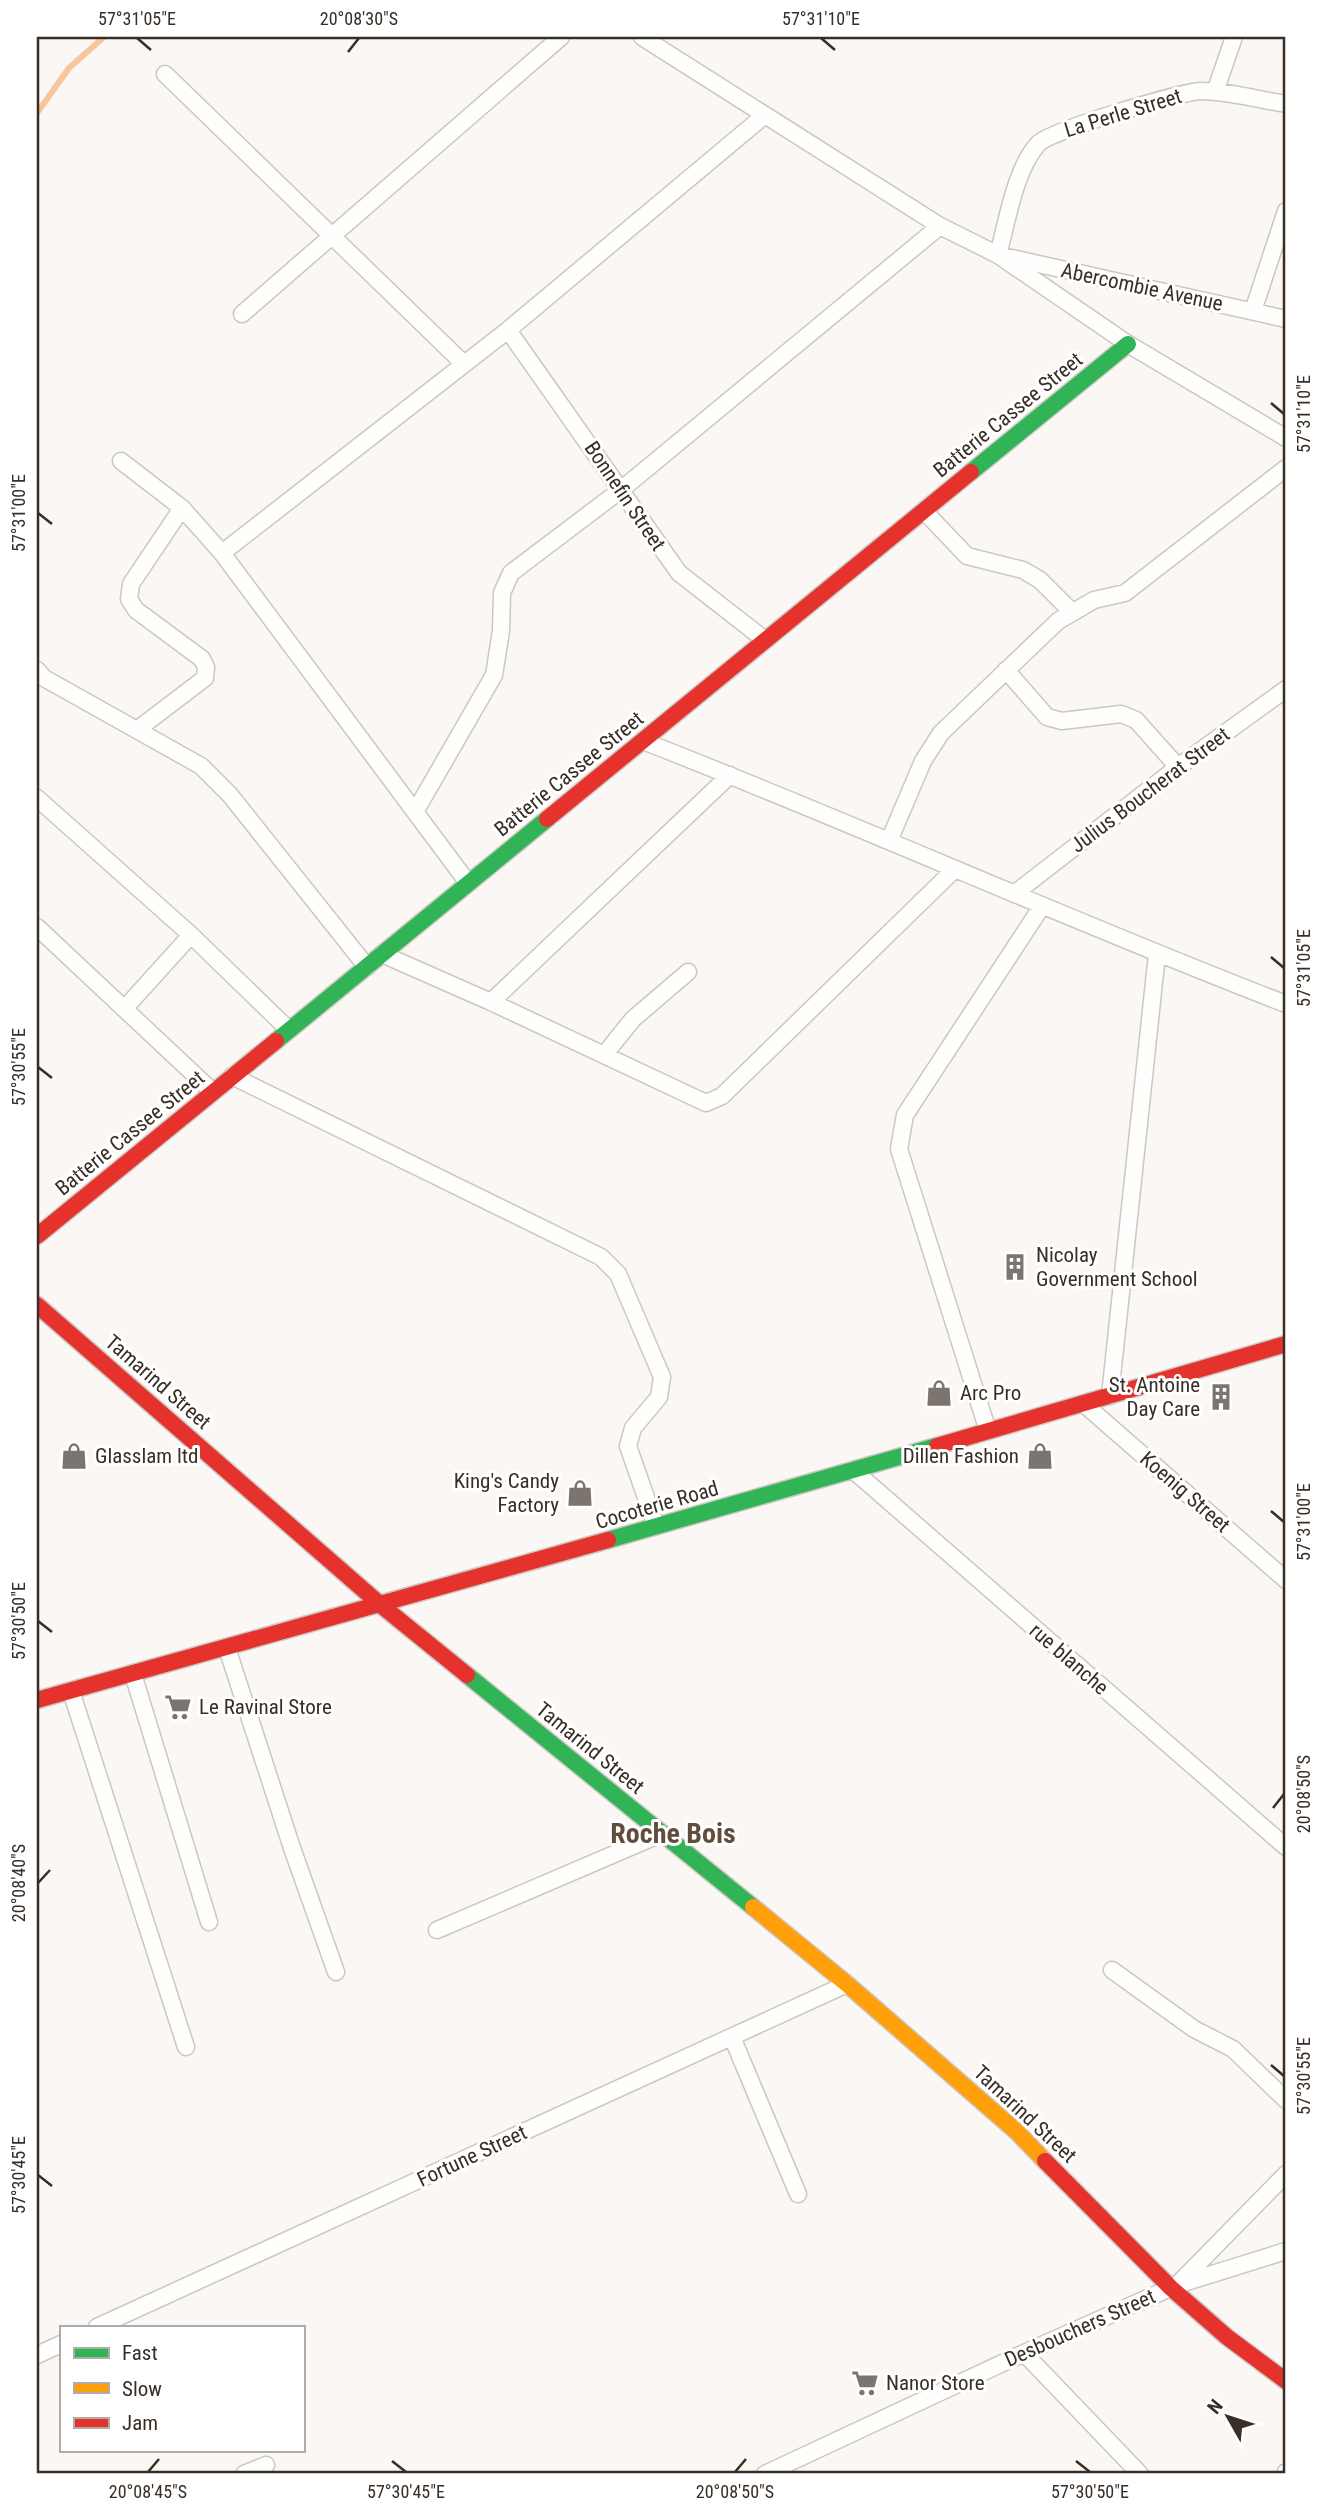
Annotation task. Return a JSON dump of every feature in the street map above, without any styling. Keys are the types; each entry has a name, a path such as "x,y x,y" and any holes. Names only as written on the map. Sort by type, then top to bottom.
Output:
{"street":[{"path":"242,314 561,37"},
{"path":"642,37 940,226 998,255 1128,344 1286,438"},
{"path":"1215,92 1234,37"},
{"path":"165,74 464,364"},
{"name":"La Perle Street","path":"998,255 1022,169 1038,142 1061,130 1191,92 1215,92 1286,104"},
{"path":"222,553 508,330 765,116"},
{"path":"1253,311 1286,211"},
{"path":"415,812 494,675 501,631 502,593 511,573 622,489 940,226"},
{"name":"Abercombie Avenue","path":"998,255 1286,319"},
{"name":"Bonnefin Street","path":"508,330 679,573 765,640"},
{"name":"Batterie Cassee Street","path":"37,1236 1128,344"},
{"path":"121,461 182,508 222,553 468,883"},
{"path":"889,841 923,761 941,733 1058,621 1094,600 1125,593 1286,468"},
{"path":"138,729 205,678 206,667 202,659 136,610 129,599 131,584 182,508"},
{"path":"924,511 967,556 1023,570 1040,580 1072,612"},
{"path":"37,670 44,678 201,766 230,794 367,967"},
{"path":"1006,670 1046,717 1062,721 1121,714 1136,720 1178,767"},
{"name":"Julius Boucherat Street","path":"1014,894 1178,767 1286,689"},
{"path":"643,741 1157,954 1286,1004"},
{"path":"491,1002 730,775"},
{"path":"37,798 191,935 289,1030"},
{"path":"382,954 706,1103 715,1101 955,869"},
{"path":"988,1431 899,1149 905,1115 1042,906"},
{"path":"37,927 213,1092"},
{"path":"125,1008 191,935"},
{"path":"1110,1396 1157,954"},
{"path":"604,1055 633,1019 688,972"},
{"path":"232,1076 601,1256 618,1274 662,1377 659,1397 633,1428 628,1446 656,1526"},
{"name":"Tamarind Street","path":"37,1305 382,1606 847,1984 1016,2132 1227,2337 1285,2381"},
{"name":"Cocoterie Road","path":"37,1700 382,1606 1286,1344"},
{"name":"Koenig Street","path":"1084,1404 1286,1580"},
{"name":"rue blanche","path":"853,1471 1286,1847"},
{"path":"227,1648 292,1848 336,1972"},
{"path":"133,1674 209,1922"},
{"path":"71,1691 187,2047"},
{"path":"437,1930 661,1834"},
{"path":"1112,1970 1194,2029 1233,2049 1286,2100"},
{"name":"Fortune Street","path":"99,2326 847,1984"},
{"path":"732,2037 798,2194"},
{"path":"1174,2286 1286,2174"},
{"name":"Desbouchers Street","path":"769,2474 1024,2353 1174,2286 1286,2251"},
{"path":"37,2355 60,2344"},
{"path":"1024,2353 1140,2474"},
{"path":"244,2474 266,2465"}],"waterway":[{"path":"37,113 69,68 104,37"}],"traffic: fast":[{"path":"971,472 1128,344"},
{"path":"276,1041 547,819"},
{"path":"608,1540 937,1446"},
{"path":"467,1675 753,1907"}],"traffic: slow":[{"path":"753,1907 847,1984 1016,2131 1045,2161"}],"traffic: jam":[{"path":"547,819 971,472"},
{"path":"37,1236 276,1041"},
{"path":"37,1305 382,1606 467,1675"},
{"path":"937,1446 1286,1344"},
{"path":"37,1700 608,1540"},
{"path":"1045,2161 1171,2288 1227,2337 1286,2381"}],"place":[{"name":"Nicolay Government School","path":"1015,1267"},
{"name":"Arc Pro","path":"939,1393"},
{"name":"St. Antoine Day Care","path":"1221,1397"},
{"name":"Glasslam ltd","path":"74,1456"},
{"name":"Dillen Fashion","path":"1040,1456"},
{"name":"King's Candy Factory","path":"580,1493"},
{"name":"Le Ravinal Store","path":"178,1707"},
{"name":"Nanor Store","path":"865,2383"}],"district":[{"name":"Roche Bois","path":"673,1833"}]}
